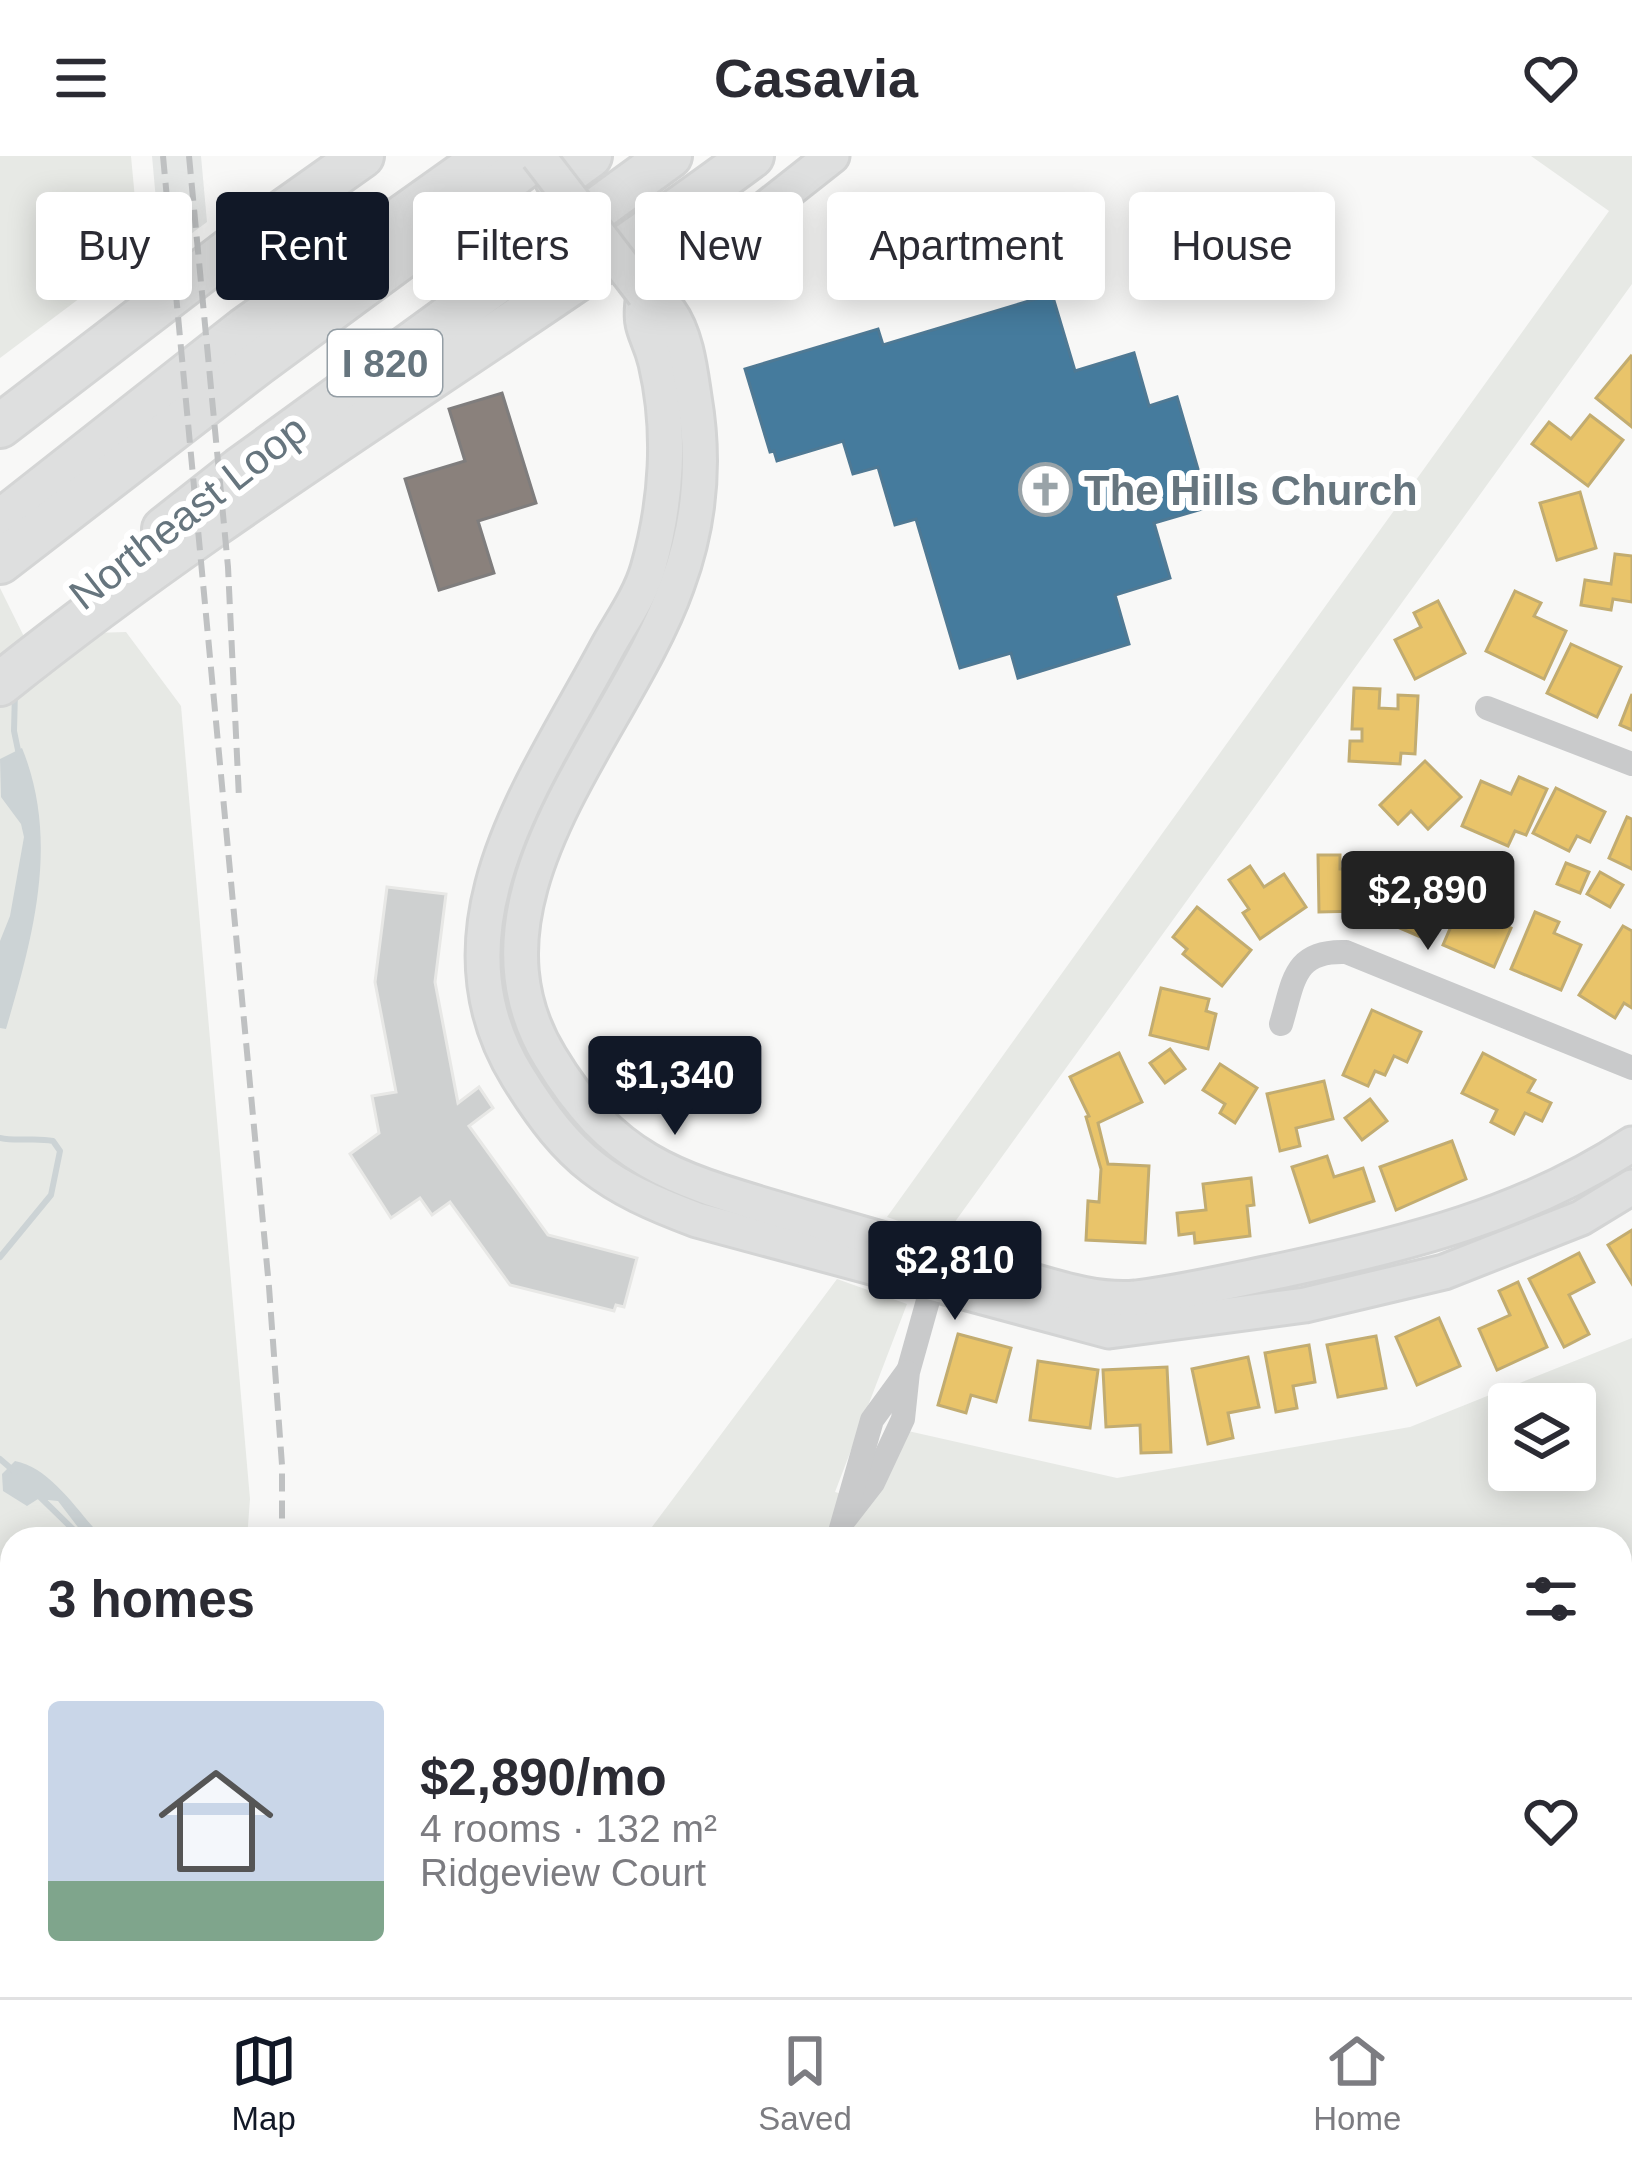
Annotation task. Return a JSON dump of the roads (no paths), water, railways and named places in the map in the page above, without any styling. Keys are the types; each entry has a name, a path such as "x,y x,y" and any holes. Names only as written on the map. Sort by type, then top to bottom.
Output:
{"highway":[{"path":"0,426 200,272 362,156"},
{"path":"3,546 245,329 488,156"},
{"name":"Northeast Loop","path":"0,660 47,634 240,469 670,156"},
{"path":"0,684 47,634 752,156"},
{"path":"3,546 257,364 556,162"}],"street":[{"path":"786,192 832,156"},
{"path":"556,162 635,280"},
{"path":"654,300 668,309 687,353 701,456 700,495 676,589 531,873 520,927 520,984 539,1040 575,1099 622,1144 657,1168 1109,1331 1305,1305 1444,1272 1581,1218 1632,1187"},
{"path":"1487,708 1632,764"},
{"path":"1281,1024 1296,974 1309,957 1322,951 1346,952 1632,1068"},
{"path":"936,1272 1114,1300 1149,1296 1432,1237 1566,1184 1632,1144"},
{"path":"843,1527 873,1483 903,1419 908,1372 936,1272"}],"waterway":[{"path":"15,691 19,755"},
{"path":"0,1138 53,1141 60,1151 51,1195 0,1257"},
{"path":"0,1459 15,1472"},
{"path":"37,1494 71,1527"}],"railway":[{"path":"163,156 269,1287 282,1527"},
{"path":"189,156 228,567 239,798"}],"place":[{"name":"The Hills Church","path":"1045,490"}]}
